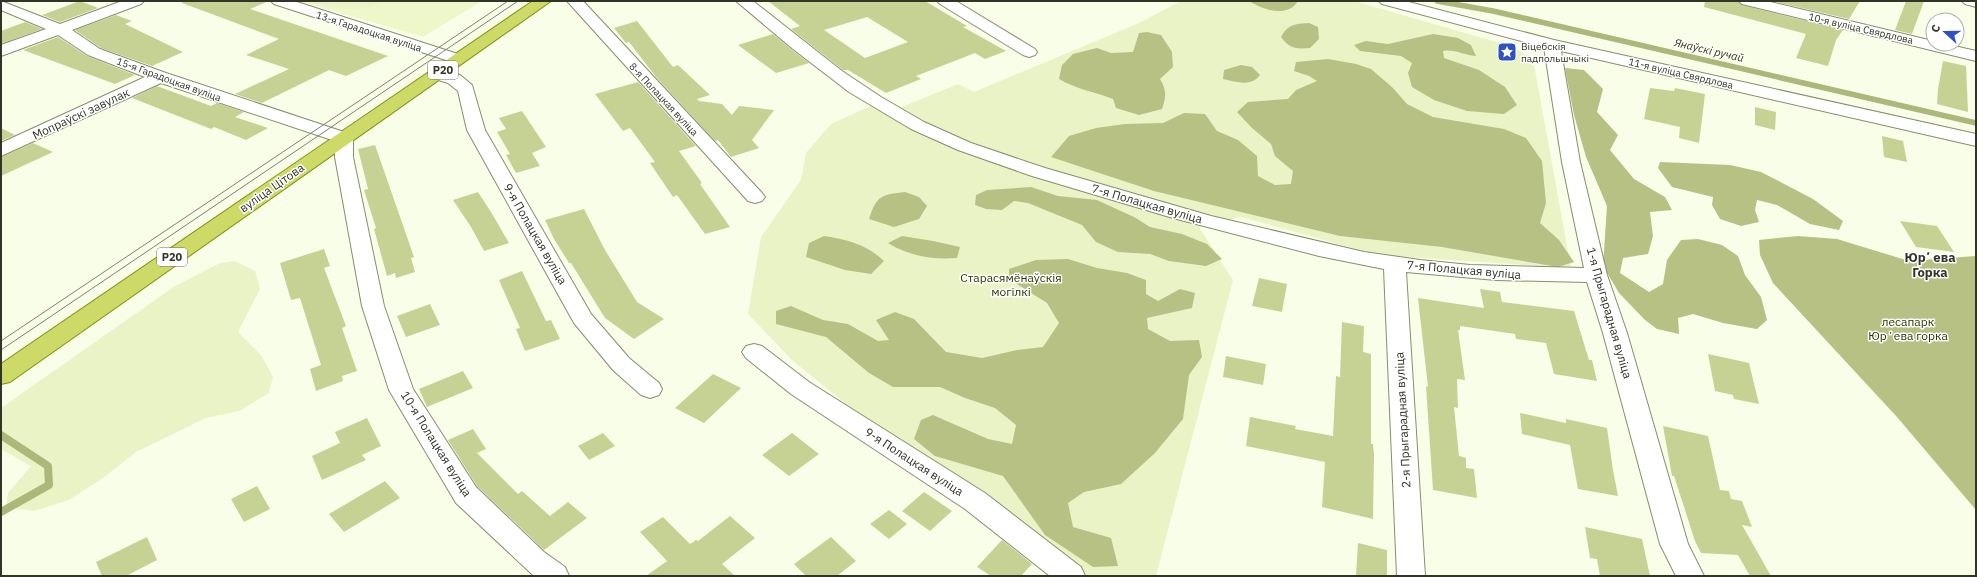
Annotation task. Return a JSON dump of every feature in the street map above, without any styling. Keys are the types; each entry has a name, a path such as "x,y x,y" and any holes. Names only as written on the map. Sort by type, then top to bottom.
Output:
{"main road":[{"name":"вуліца Цітова","path":"1,376 543,1"}],"street":[{"path":"1,51 136,1"},
{"name":"13-я Гарадоцкая вуліца","path":"279,1 458,59"},
{"name":"8-я Полацкая вуліца","path":"575,1 755,197"},
{"name":"7-я Полацкая вуліца","path":"744,1 827,69 895,113 941,137 1035,171 1230,228 1331,252 1395,264 1517,275 1596,275"},
{"path":"945,1 1029,52"},
{"name":"11-я вуліца Свярдлова","path":"1387,1 1552,44 1976,140"},
{"name":"10-я вуліца Свярдлова","path":"1747,1 1976,56"},
{"path":"1970,1 1976,2"},
{"name":"15-я Гарадоцкая вуліца","path":"1,5 59,29 94,52 160,77 344,138"},
{"name":"1-я Прыгарадная вуліца","path":"1552,44 1571,162 1596,275 1615,333 1674,544 1690,576"},
{"name":"9-я Полацкая вуліца","path":"438,74 454,79 466,89 476,130 582,318 620,364 650,389"},
{"name":"Мопраўскі завулак","path":"1,150 160,77"},
{"name":"10-я Полацкая вуліца","path":"344,138 344,157 373,306 401,390 466,495 534,560 555,576"},
{"name":"2-я Прыгарадная вуліца","path":"1395,264 1411,576"},
{"name":"9-я Полацкая вуліца","path":"754,352 800,388 975,501 1071,576"}],"shaded area":[{"path":"299,1 482,1 423,37"}],"green space":[{"path":"306,1 383,1 364,8 345,9"},
{"name":"Старасямёнаўскія могілкі","path":"1181,1 1354,1 1510,46 1533,59 1571,268 1378,255 1241,217 1199,227 1233,280 1156,576 1085,576 888,438 793,361 748,314 761,237 801,180 806,153 831,124 873,105 887,113 958,84 974,92 1139,23"},
{"path":"1249,1 1298,1 1288,10 1274,11"},
{"path":"1309,23 1318,27 1319,39 1310,48 1290,46 1281,37 1289,27"},
{"path":"1147,32 1161,35 1172,52 1173,67 1160,79 1164,87 1165,94 1162,109 1139,115 1116,108 1113,99 1079,88 1059,79 1062,65 1073,54 1097,48 1111,53 1133,52 1139,33"},
{"path":"1433,34 1458,38 1471,45 1476,56 1455,51 1443,51 1444,58 1479,70 1505,87 1517,105 1504,114 1467,111 1434,100 1412,87 1408,73 1412,63 1401,56 1360,51 1354,45 1366,41 1388,44"},
{"path":"1328,59 1356,64 1371,69 1393,88 1407,104 1433,117 1504,129 1526,138 1542,161 1546,203 1540,223 1559,240 1574,262 1558,267 1442,247 1340,236 1154,191 1051,157 1069,136 1096,128 1125,124 1163,123 1184,113 1205,114 1217,131 1238,140 1257,156 1258,176 1275,185 1291,184 1293,171 1275,156 1271,144 1252,128 1237,112 1248,102 1288,99 1296,90 1317,81 1309,76 1294,71 1296,62"},
{"path":"1241,65 1252,67 1260,75 1252,81 1243,83 1223,79 1224,70"},
{"path":"1565,68 1584,70 1603,89 1597,112 1618,135 1610,150 1634,179 1665,197 1672,210 1650,212 1653,236 1648,254 1623,258 1620,273 1649,292 1663,284 1667,260 1681,240 1698,239 1722,245 1738,256 1745,275 1761,297 1767,320 1757,329 1723,323 1693,314 1678,318 1679,334 1657,329 1645,320 1619,293 1603,266 1607,206 1586,157 1574,115"},
{"path":"1660,162 1730,165 1761,172 1813,199 1843,221 1839,230 1810,224 1777,205 1757,200 1755,210 1759,222 1741,226 1720,219 1712,205 1713,197 1672,187 1658,168"},
{"path":"1031,187 1058,196 1097,200 1134,217 1150,227 1182,234 1207,244 1222,259 1206,266 1169,261 1150,254 1118,252 1096,242 1082,225 1028,203 1014,201 1002,210 986,209 975,205 976,195 987,190"},
{"path":"905,192 919,197 927,206 919,219 894,227 869,219 875,205 881,198 890,194"},
{"path":"824,236 841,239 856,244 870,250 884,261 871,274 845,270 806,257 809,243"},
{"path":"902,236 960,247 957,258 930,258 904,251 888,243"},
{"name":"лесапарк Юрʼева горка","path":"1798,236 1837,239 1909,261 1976,256 1976,510 1897,417 1773,283 1760,255 1759,240"},
{"path":"1068,259 1097,268 1127,273 1146,280 1146,294 1158,301 1180,289 1195,293 1192,308 1147,318 1148,329 1170,341 1199,340 1202,357 1189,375 1183,419 1155,453 1121,484 1084,492 1068,503 1073,527 1111,538 1118,566 1093,567 1045,535 1003,476 935,456 914,439 921,420 933,415 988,439 1012,444 1016,425 995,408 965,398 940,387 893,387 869,373 826,337 776,324 776,311 791,306 823,320 848,324 878,341 889,340 876,320 895,312 914,319 946,352 982,358 1017,350 1043,347 1059,323 1047,303 1009,279 1009,269 1036,260"},
{"path":"235,261 255,271 260,289 238,332 262,356 273,377 269,393 239,411 206,418 136,452 103,478 69,500 34,511 6,507 8,493 31,466 1,449 1,408 175,286 220,263"}],"building":[{"path":"80,1 98,8 60,22 42,15"},
{"path":"182,1 269,1 250,9 388,56 346,76 329,70 262,103 235,94 289,69 246,55 279,39 182,3"},
{"path":"768,1 925,1 967,26 963,27 1006,51 985,59 975,53 916,76 921,79 886,93 848,70 843,70 791,29 800,26","holes":["867,17 908,42 865,58 824,30"]},
{"path":"1705,1 1738,1 1742,5 1843,30 1836,40 1828,66 1796,58 1806,34 1704,7"},
{"path":"1772,1 1860,1 1849,19"},
{"path":"1906,1 1924,1 1912,34 1895,30"},
{"path":"116,15 132,21 125,24 183,52 152,66 101,48 75,30"},
{"path":"637,21 673,67 678,65 710,95 697,99 699,101 722,104 732,115 739,106 774,110 752,140 759,148 731,157 718,140 715,141 656,77 629,42 626,43 614,28"},
{"path":"25,22 42,29 3,43 1,42 1,31"},
{"path":"773,34 809,63 776,73 738,45"},
{"path":"58,37 87,56 135,75 115,84 23,50"},
{"path":"1943,61 1966,66 1968,112 1937,104"},
{"path":"638,82 696,146 679,151 702,183 700,184 730,227 705,234 677,195 673,197 650,163 655,162 630,128 623,131 595,94"},
{"path":"157,86 211,106 217,103 244,112 235,117 268,128 246,140 214,127 211,129 132,98"},
{"path":"1650,88 1674,91 1675,88 1705,94 1699,143 1679,138 1680,127 1644,119"},
{"path":"1755,107 1776,112 1775,130 1755,125"},
{"path":"522,111 546,147 532,153 540,166 516,173 506,155 510,154 497,132 506,129 499,118"},
{"path":"1,128 15,135 1,141"},
{"path":"1882,136 1903,141 1907,162 1884,157"},
{"path":"33,143 53,152 1,176 1,157"},
{"path":"375,145 414,257 411,258 415,272 396,278 395,273 387,276 374,229 376,228 364,190 368,189 358,149"},
{"path":"478,192 509,243 484,251 471,227 453,200"},
{"path":"584,209 605,250 637,302 664,319 634,339 605,318 571,263 569,263 554,239 545,220"},
{"path":"1900,221 1937,226 1954,252 1916,247"},
{"path":"324,249 330,266 324,268 346,326 342,328 357,371 342,376 343,381 316,391 310,369 321,365 300,298 291,300 280,263"},
{"path":"522,271 546,321 551,320 560,339 525,351 516,329 520,328 499,280"},
{"path":"1259,278 1287,284 1282,312 1252,306"},
{"path":"1480,289 1500,292 1502,302 1574,311 1589,360 1592,360 1597,381 1554,374 1546,343 1516,339 1515,334 1460,326 1460,330 1458,330 1465,380 1457,379 1458,408 1454,407 1459,456 1466,458 1466,468 1474,469 1477,498 1433,490 1426,386 1428,387 1418,298 1484,308"},
{"path":"430,304 440,325 406,337 397,316"},
{"path":"1342,322 1364,326 1363,352 1371,354 1371,444 1373,444 1374,455 1373,519 1322,507 1325,462 1246,446 1250,417 1296,426 1295,429 1333,436 1336,376 1340,377"},
{"path":"1708,354 1749,363 1759,404 1734,399 1733,395 1715,391"},
{"path":"1226,356 1266,364 1263,385 1223,377"},
{"path":"463,371 473,388 427,407 419,389"},
{"path":"713,374 741,388 704,423 675,408"},
{"path":"1520,413 1566,423 1566,419 1607,428 1618,496 1578,489 1570,445 1522,434"},
{"path":"367,418 381,446 362,455 366,460 322,480 312,456 340,443 335,432"},
{"path":"1663,426 1708,436 1720,490 1729,491 1731,499 1742,501 1752,527 1742,525 1771,576 1750,576 1738,555 1701,553 1695,541 1674,476 1672,476"},
{"path":"473,429 486,449 477,453 518,494 522,491 550,516 568,502 587,518 544,550 477,486 448,440"},
{"path":"603,433 615,446 589,460 578,446"},
{"path":"792,433 819,454 789,476 762,455"},
{"path":"385,481 400,498 344,532 329,514"},
{"path":"257,486 270,509 244,522 231,499"},
{"path":"924,492 952,511 930,531 902,511"},
{"path":"889,510 907,524 889,539 870,524"},
{"path":"730,516 755,538 722,564 735,576 646,576 667,561 640,532 663,517 690,544 696,540 698,541"},
{"path":"1585,527 1642,539 1650,576 1600,576 1597,559 1590,558"},
{"path":"147,537 157,560 126,576 102,576 96,562"},
{"path":"831,537 856,561 837,576 806,576 794,564"},
{"path":"1002,540 1032,564 1021,576 991,576 977,567"},
{"path":"1358,543 1387,550 1387,576 1356,576"}],"waterway":[{"name":"Янаўскі ручай","path":"1437,1 1493,11 1976,123"},
{"path":"1,435 48,466 49,485 1,512"}],"tram line":[{"path":"1,341 508,1"},
{"path":"1,350 518,1"}],"place":[{"name":"Віцебскія падпольшчыкі","path":"1507,52"}],"district":[{"name":"Юрʼева Горка","path":"1930,264"}]}
